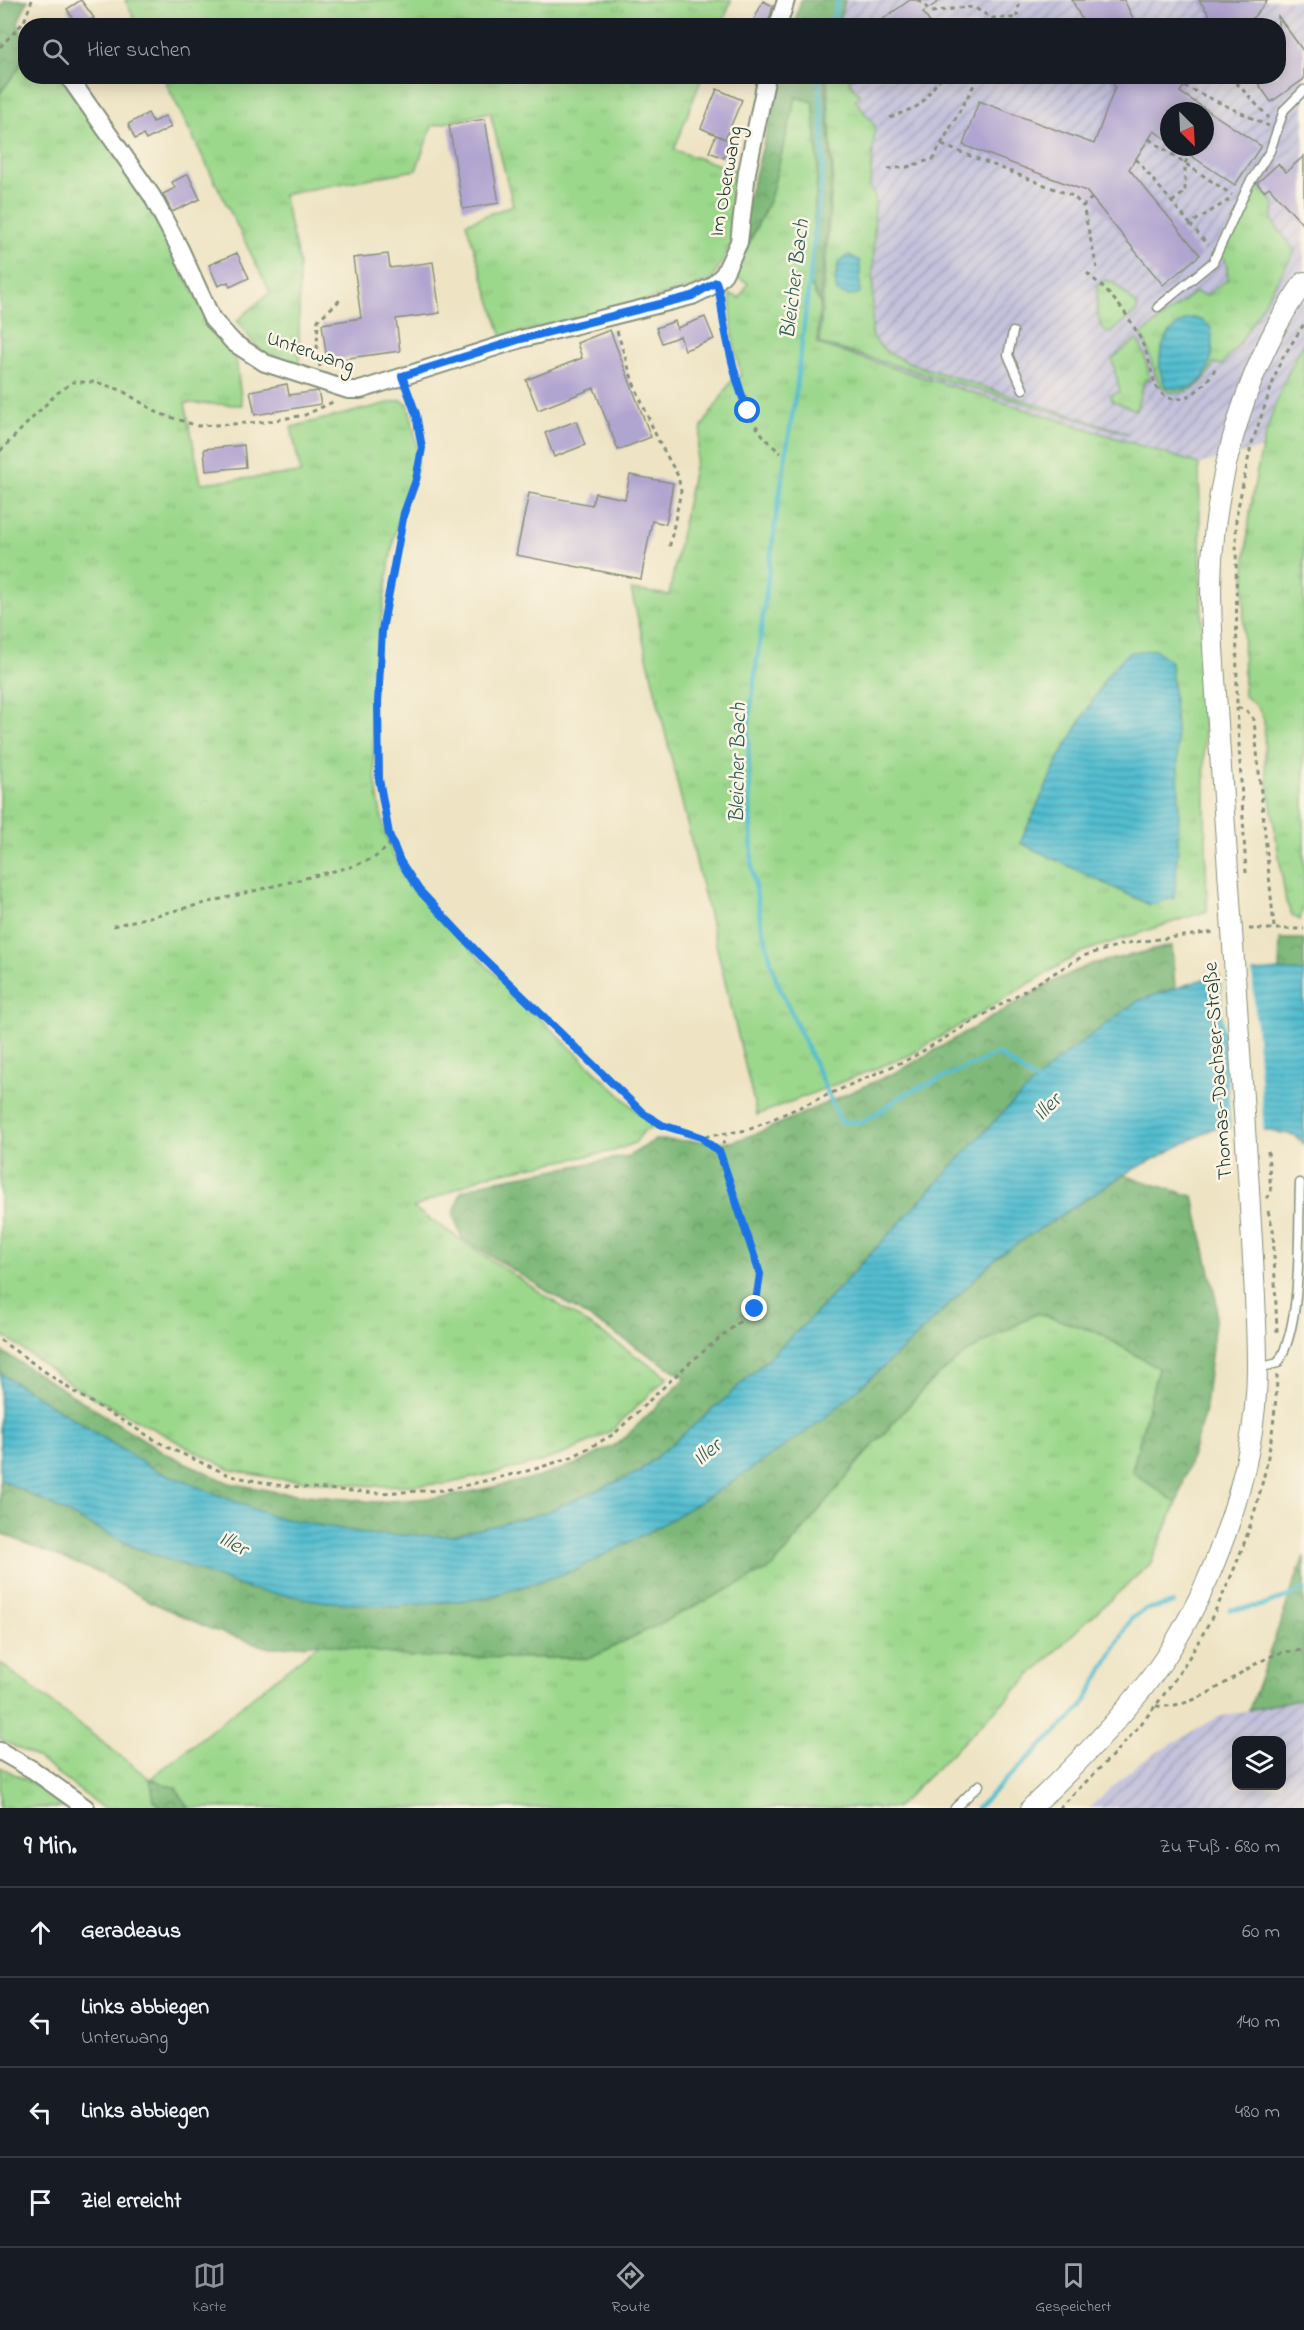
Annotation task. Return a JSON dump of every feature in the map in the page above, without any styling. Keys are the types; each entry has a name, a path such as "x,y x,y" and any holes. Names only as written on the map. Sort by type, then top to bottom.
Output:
{"street":[{"path":"780,18 786,0"},
{"name":"Unterwang","path":"74,84 152,196 180,249 212,319 234,343 265,363 320,382 348,390 360,390 521,339 692,296 714,284"},
{"name":"Im Oberwang","path":"714,284 724,274 739,242 747,172 765,84"},
{"name":"Thomas-Dachser-Straße","path":"1031,1808 1091,1750 1145,1686 1190,1614 1224,1542 1253,1421 1257,1368 1249,1189 1211,620 1212,558 1227,453 1234,432 1266,347 1284,309 1304,282"},
{"path":"0,1751 33,1770 86,1808"}],"lane":[{"path":"1158,308 1213,262 1249,184 1270,151 1284,110 1304,90"},
{"path":"1013,332 1008,355 1023,389"},
{"path":"1257,1368 1278,1363 1287,1349 1294,1326 1300,1183"},
{"path":"955,1808 979,1785"}],"path":[{"path":"27,18 32,0"},
{"path":"918,0 932,12 966,7 975,8 992,18 1016,18 1020,0"},
{"path":"0,47 18,30"},
{"path":"890,118 920,105 936,84"},
{"path":"888,168 907,167 933,159 975,84"},
{"path":"1238,84 1279,128"},
{"path":"1184,86 1265,125 1279,128"},
{"path":"1149,139 1234,197 1190,224"},
{"path":"942,145 1073,196 1083,206 1096,268"},
{"path":"1172,202 1185,192 1185,164 1189,156"},
{"path":"1136,159 1216,253"},
{"path":"1083,206 1092,198"},
{"path":"1087,273 1121,305 1145,350 1154,381 1165,396 1173,398 1195,393 1210,379 1216,368"},
{"path":"714,284 722,297 723,320 740,393 768,443 780,453"},
{"path":"320,382 316,330 318,320 340,300"},
{"path":"612,316 633,382 658,440 678,476 681,491 669,549"},
{"path":"1246,876 1237,707 1236,517 1251,446 1280,362 1304,324"},
{"path":"113,926 354,866 381,854 389,846 379,779 378,702 382,630 404,513 416,480 422,448 416,414 402,376"},
{"path":"0,451 56,394 73,382 96,382 121,390 158,413 198,426 264,422 305,415 360,390"},
{"path":"1237,707 1247,711 1254,720 1274,927"},
{"path":"389,834 400,861 419,890 478,953 610,1082 644,1114 662,1125 701,1137 748,1130 911,1058 1083,956 1127,943 1217,932"},
{"path":"1240,930 1274,927 1304,929"},
{"path":"720,1153 726,1135"},
{"path":"0,1340 74,1392 167,1447 231,1476 277,1485 376,1493 446,1490 535,1469 572,1457 614,1434 687,1365 755,1309 760,1274 720,1153 701,1137"},
{"path":"1268,1151 1270,1194"},
{"path":"1059,1808 1156,1706 1174,1707 1199,1697 1280,1653 1304,1650"}],"shaded area":[{"path":"845,0 1304,0 1304,342 1292,362 1260,449 1199,464 817,344 832,173 826,84 1286,84 1286,18 839,18"},
{"path":"1304,1698 1304,1808 1089,1808 1139,1763 1218,1717"}],"green space":[{"path":"5,0 28,0 18,18 18,69 0,93 0,7"},
{"path":"125,0 731,0 725,18 134,18"},
{"path":"801,0 845,0 839,18 796,18"},
{"path":"18,69 18,84 65,84 155,209 215,337 236,359 242,405 185,403 201,483 301,473 291,427 401,400 408,404 417,446 417,463 394,539 374,677 375,776 387,837 403,872 432,910 525,1004 642,1116 656,1126 643,1132 635,1143 614,1151 487,1175 413,1208 668,1377 611,1431 569,1452 534,1464 446,1484 375,1486 279,1479 231,1470 78,1389 0,1333 0,93"},
{"path":"166,84 699,84 674,150 740,172 733,241 712,280 688,289 502,337 466,223 513,205 490,112 432,126 416,170 283,194 299,263 299,365 260,351 237,321 270,292"},
{"path":"779,84 826,84 832,173 820,303 810,283 818,163 813,102 796,97 770,199 745,250 733,241 755,176"},
{"path":"827,84 851,84 860,96 855,100 875,126 870,186 875,198 872,334 886,351 921,367 1130,434 819,343 833,173"},
{"path":"796,96 814,102 818,163 810,283 820,303 817,344 1199,464 1207,911 1082,952 910,1055 757,1115 631,590 669,595 702,427 732,380 741,376 733,338 730,294 740,298 748,283 734,276 770,199"},
{"path":"1256,185 1274,203 1272,221 1295,251 1240,343 1222,365 1214,363 1202,382 1194,388 1173,393 1159,383 1141,335 1195,292 1206,296 1228,279 1226,261 1221,255"},
{"path":"1105,280 1113,282 1138,306 1136,312 1110,333 1101,326 1098,314 1097,286"},
{"path":"1137,339 1144,353 1150,380 1145,379 1136,410 1113,401 1110,395 1120,392 1112,359"},
{"path":"1304,342 1304,905 1300,920 1292,915 1286,902 1265,765 1264,720 1258,707 1244,696 1243,650 1246,559 1257,469 1268,426 1284,383"},
{"path":"1280,939 1304,939 1304,972 1279,970"},
{"path":"1172,946 1175,988 1137,1001 999,1116 811,1318 726,1398 637,1473 544,1513 452,1536 374,1535 274,1517 153,1469 0,1373 0,1350 165,1453 229,1483 277,1492 375,1502 447,1497 539,1477 579,1463 619,1443 686,1378 462,1238 453,1215 461,1192 487,1182 629,1156 655,1140 732,1142 763,1131 901,1070 1056,980 1091,964"},
{"path":"1123,1175 1193,1196 1217,1304 1204,1415 1177,1503 1132,1472 1158,1368 1097,1332 1037,1313 966,1353 929,1383 860,1460 773,1567 591,1658 412,1657 320,1643 270,1648 211,1629 149,1601 100,1573 0,1533 0,1479 136,1548 249,1589 396,1607 487,1598 575,1570 908,1345 998,1256"},
{"path":"1037,1313 1097,1332 1158,1368 1132,1471 1177,1503 1150,1564 1080,1627 896,1808 189,1808 176,1788 154,1800 162,1808 103,1808 37,1758 0,1739 0,1663 150,1779 320,1643 412,1657 591,1658 773,1567 860,1460 929,1383 966,1353"},
{"path":"1304,1556 1304,1698 1249,1710"},
{"path":"0,1767 32,1783 67,1808 0,1808"},
{"path":"150,1779 176,1788 189,1808 162,1808 154,1800"}],"water":[{"path":"849,255 860,261 860,293 849,296 837,292 835,279 839,261"},
{"path":"1193,318 1203,321 1211,328 1212,352 1206,374 1200,382 1191,387 1180,389 1166,387 1160,367 1163,346 1167,336 1174,328"},
{"path":"1155,649 1171,662 1179,809 1174,898 1150,905 1020,843 1059,758 1108,674 1128,653"},
{"name":"Iller","path":"1279,970 1304,972 1304,1144 1294,1135 1259,1129 1214,1128 1123,1175 998,1256 908,1345 823,1420 725,1487 651,1531 575,1570 487,1598 396,1607 327,1602 249,1589 136,1548 0,1479 0,1373 153,1469 274,1517 374,1535 452,1536 544,1513 637,1473 726,1398 811,1318 999,1116 1059,1059 1137,1001 1213,976"}],"pier":[{"path":"1252,970 1264,1133 1231,1131 1220,973"}],"building":[{"path":"81,0 94,18 72,18 67,9"},
{"path":"910,0 941,0 923,12 927,18 884,18"},
{"path":"1072,0 1124,0 1133,18 1081,18"},
{"path":"1199,0 1268,0 1253,18 1208,18 1210,16"},
{"path":"763,1 773,6 769,18 755,18"},
{"path":"1286,27 1304,52 1304,79 1271,102 1259,84 1286,84"},
{"path":"1114,84 1185,84 1180,92 1195,102 1160,102 1160,135 1154,131 1129,169 1200,255 1163,285 1086,191 963,145 979,101 1094,144 1115,87"},
{"path":"717,89 742,100 725,139 701,128"},
{"path":"148,113 153,122 165,116 171,127 146,140 143,135 135,139 128,124"},
{"path":"1214,115 1261,146 1235,185 1192,156 1214,156"},
{"path":"485,119 499,203 463,209 449,125"},
{"path":"716,135 731,141 724,158 709,152"},
{"path":"1304,156 1304,226 1269,187 1264,191 1257,183 1278,164 1286,172"},
{"path":"188,174 200,199 172,212 163,194 175,188 172,182"},
{"path":"237,253 249,278 230,287 228,282 218,286 209,265"},
{"path":"388,254 390,268 433,262 440,313 396,319 400,351 327,361 322,324 361,318 353,258"},
{"path":"705,317 714,339 685,350 680,336 662,343 656,328 675,321 677,328"},
{"path":"610,330 651,437 618,450 594,388 538,410 526,380 582,358 577,343"},
{"path":"287,384 289,395 318,391 321,404 255,415 250,391"},
{"path":"576,421 585,445 554,457 545,433"},
{"path":"244,445 246,467 206,471 204,449"},
{"path":"630,475 673,483 666,524 652,521 641,579 516,555 529,493 592,505 595,493 625,499"}],"waterway":[{"name":"Bleicher Bach","path":"833,18 838,0"},
{"name":"Bleicher Bach","path":"819,84 823,117 823,167 796,391 776,517 748,729 752,866 761,923 776,979 841,1122 863,1122 909,1092 998,1054 1040,1084"},
{"path":"1230,1610 1265,1605 1304,1590"},
{"path":"977,1808 1082,1707 1131,1619 1144,1610 1174,1603"}],"route":[{"path":"748,411 732,364 723,320 722,297 716,282 692,296 521,339 402,376 416,414 422,448 416,480 404,513 382,630 378,702 379,779 389,834 400,861 419,890 478,953 644,1114 662,1125 701,1137 720,1153 760,1274 755,1309"}]}
